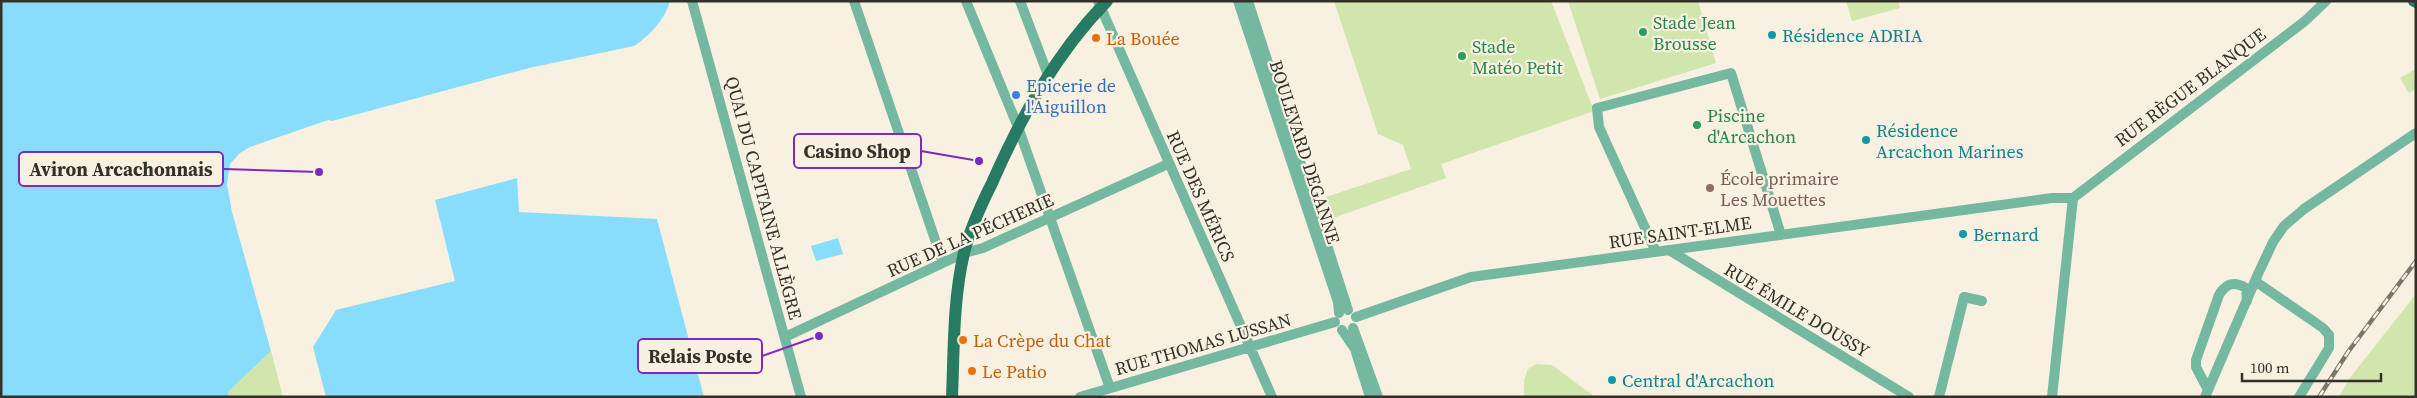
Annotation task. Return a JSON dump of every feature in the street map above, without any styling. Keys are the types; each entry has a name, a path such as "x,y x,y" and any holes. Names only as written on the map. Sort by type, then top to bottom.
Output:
{"main road":[{"path":"952,397 955,312 964,253 986,196 1018,127 1048,75 1102,3"}],"street":[{"name":"QUAI DU CAPITAINE ALLÈGRE","path":"692,1 801,397"},
{"path":"854,1 943,263"},
{"path":"966,1 1018,127 1107,392"},
{"path":"1020,1 1048,75"},
{"name":"BOULEVARD DEGANNE","path":"1238,1 1370,397"},
{"name":"BOULEVARD DEGANNE","path":"1248,1 1344,318"},
{"name":"RUE RÈGUE BLANQUE","path":"2073,198 2305,21 2326,1"},
{"name":"RUE DES MÉRICS","path":"1102,3 1168,164 1272,397"},
{"path":"1656,252 1599,126 1597,108 1731,72 1781,235"},
{"path":"2206,394 2273,242 2294,216 2416,133"},
{"name":"RUE DE LA PÉCHERIE","path":"785,337 964,253 983,248 1168,164"},
{"name":"RUE SAINT-ELME","path":"1344,318 1472,277 2052,198 2073,198"},
{"path":"2052,397 2073,198"},
{"name":"RUE ÉMILE DOUSSY","path":"1669,250 1909,397"},
{"path":"2256,281 2323,328 2329,335 2329,348 2299,397"},
{"path":"2206,394 2196,367 2196,360 2219,295 2224,286 2232,283 2238,284 2246,288 2247,301"},
{"path":"1939,397 1964,297 1982,300"},
{"path":"1344,318 1356,324 1353,328 1378,397"},
{"name":"RUE THOMAS LUSSAN","path":"1080,397 1107,392 1344,318"}],"green space":[{"name":"Stade Matéo Petit","path":"1334,1 1551,1 1594,111 1441,164 1446,178 1333,218 1326,197 1411,169 1403,145 1378,134"},
{"name":"Stade Jean Brousse","path":"1568,1 1698,1 1716,63 1600,99"},
{"path":"1846,1 1898,1 1900,8 1852,21"},
{"path":"2414,70 2416,89 2409,93 2400,78"},
{"path":"2416,294 2416,397 2339,397 2349,379"},
{"path":"271,351 283,397 229,397 228,392"},
{"path":"1536,364 1552,365 1595,397 1524,397 1524,380 1528,369"}],"water":[{"path":"1,1 670,1 668,8 656,27 634,46 529,68 332,121 328,120 250,147 240,153 230,164 227,184 232,212 271,351 228,392 229,397 1,397"},
{"path":"517,178 519,212 657,219 704,397 326,397 313,347 336,310 455,281 435,200"},
{"path":"838,238 843,254 816,261 811,246"}],"railway":[{"path":"2319,397 2348,352 2416,261"}],"place":[{"name":"Stade Jean Brousse","path":"1643,32"},
{"name":"Résidence ADRIA","path":"1772,35"},
{"name":"La Bouée","path":"1096,38"},
{"name":"Stade Matéo Petit","path":"1462,56"},
{"name":"Epicerie de l'Aiguillon","path":"1016,95"},
{"name":"Piscine d'Arcachon","path":"1697,125"},
{"name":"Résidence Arcachon Marines","path":"1866,140"},
{"name":"Casino Shop","path":"979,161"},
{"name":"Aviron Arcachonnais","path":"319,172"},
{"name":"École primaire Les Mouettes","path":"1710,188"},
{"name":"Bernard","path":"1963,234"},
{"name":"Relais Poste","path":"819,336"},
{"name":"La Crèpe du Chat","path":"963,340"},
{"name":"Le Patio","path":"972,371"},
{"name":"Central d'Arcachon","path":"1612,380"}]}
